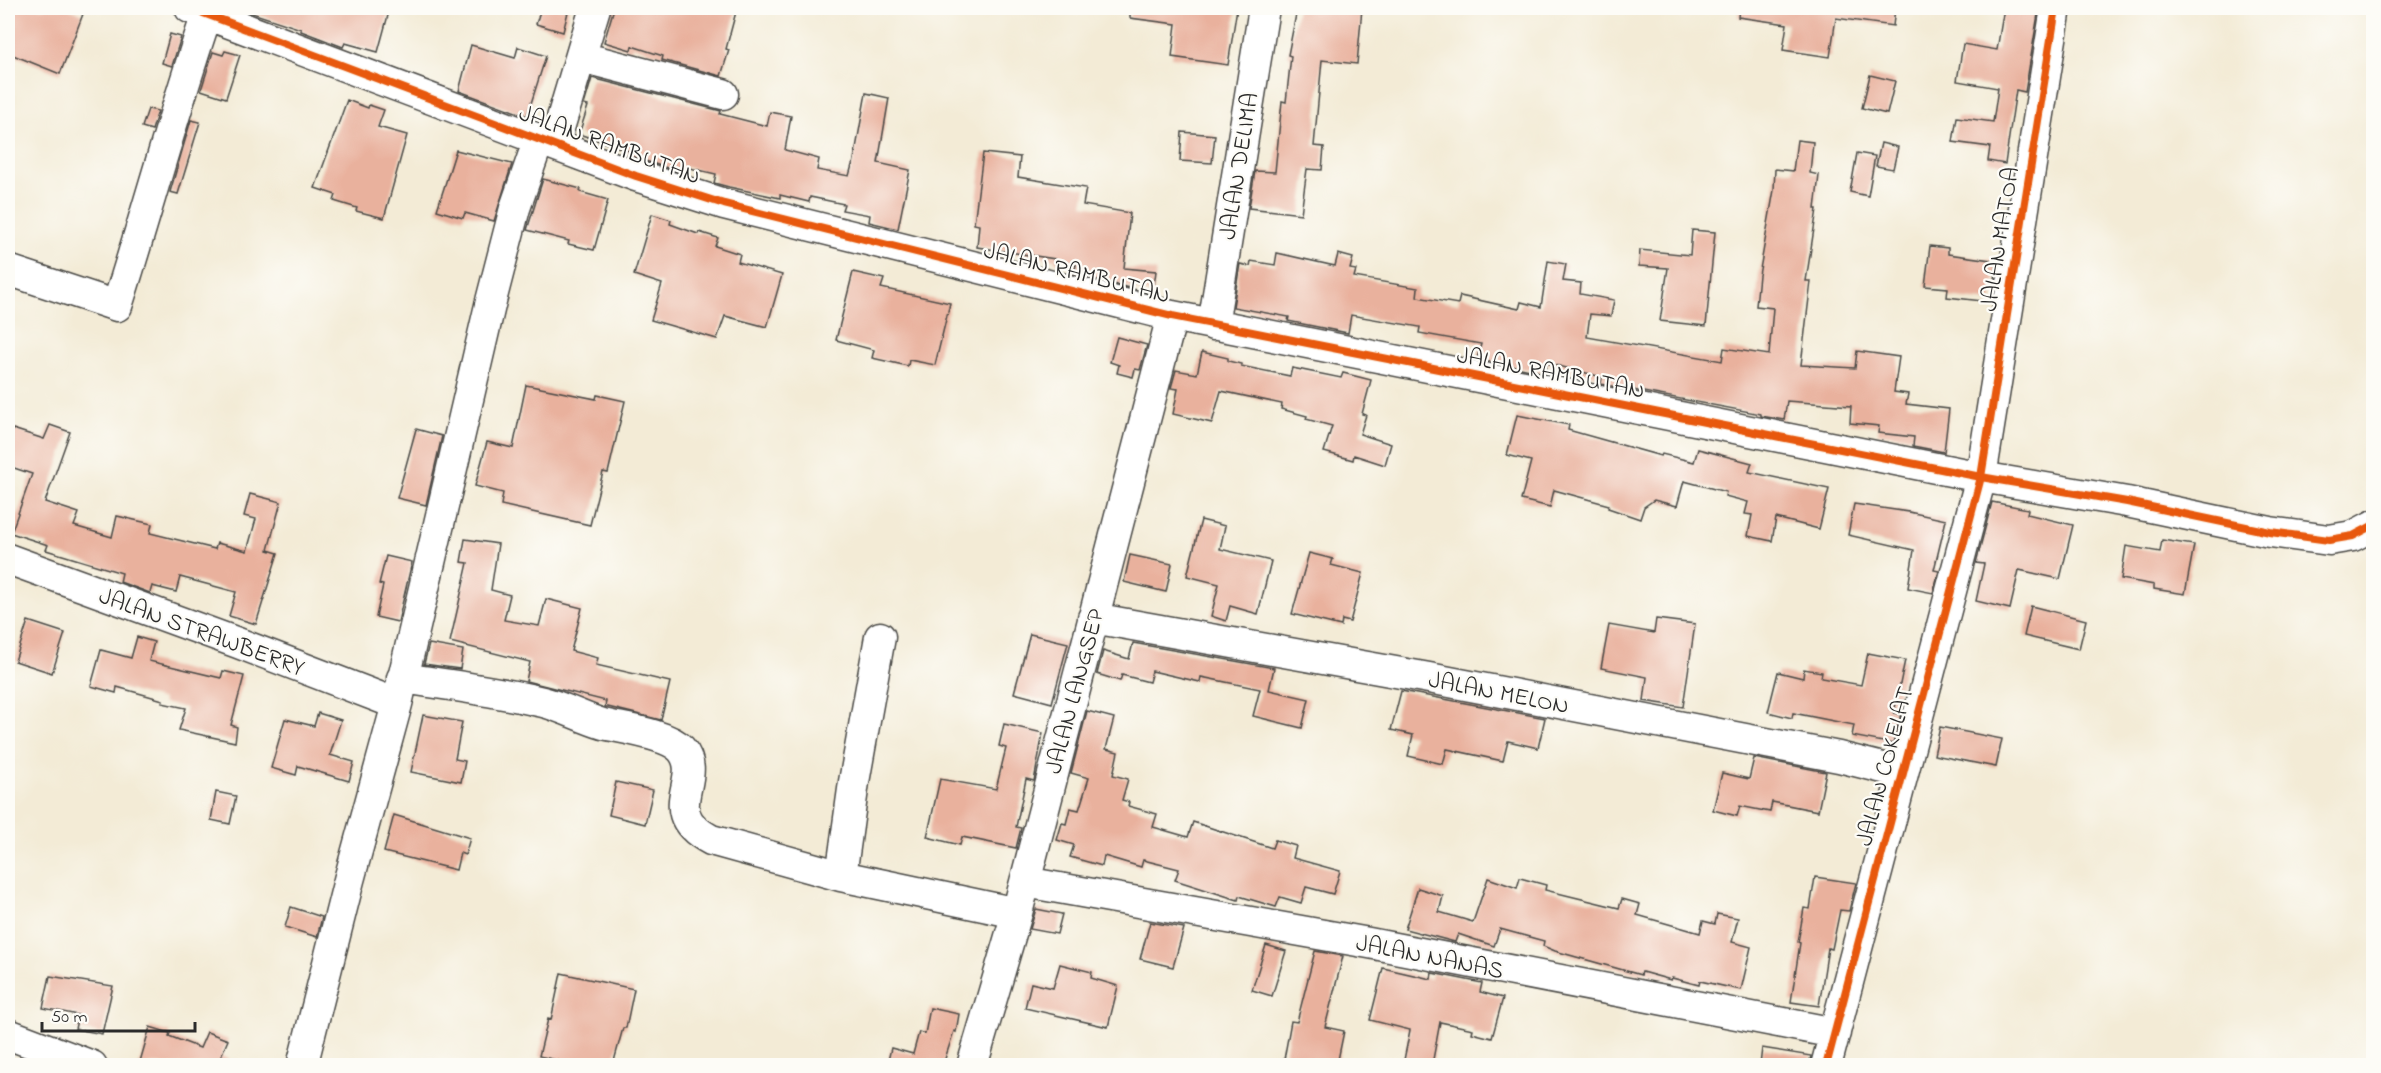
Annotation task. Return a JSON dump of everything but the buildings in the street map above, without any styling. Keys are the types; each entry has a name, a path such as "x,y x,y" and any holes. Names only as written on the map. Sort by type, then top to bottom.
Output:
{"street":[{"path":"302,1065 399,691 515,208 546,142 581,57 595,8"},
{"name":"JALAN DELIMA","path":"1213,325 1264,8"},
{"name":"JALAN MATOA","path":"1981,477 2056,8"},
{"path":"8,270 117,306 160,169 183,85 199,11"},
{"name":"JALAN RAMBUTAN","path":"199,11 636,176 724,204 1172,316 1981,477 2127,502 2270,532 2329,540 2353,537 2373,525"},
{"path":"581,57 723,94"},
{"name":"JALAN LANGSEP","path":"972,1065 1017,913 1172,316"},
{"name":"JALAN COKELAT","path":"1826,1065 1981,477"},
{"name":"JALAN STRAWBERRY","path":"8,560 238,643 399,691 545,702 602,723 665,738 681,750 687,763 684,809 687,820 694,830 711,840 841,876 1017,913"},
{"name":"JALAN MELON","path":"1093,618 1429,678 1839,757 1903,773"},
{"path":"841,876 854,782 880,637"},
{"name":"JALAN NANAS","path":"1024,882 1381,945 1835,1033"},
{"path":"8,1034 92,1065"}],"cycle path":[{"path":"190,8 636,176 724,204 1172,316 1981,477 2127,502 2270,532 2329,540 2353,536 2374,525"},
{"path":"1826,1066 1981,477 2056,8"}]}
